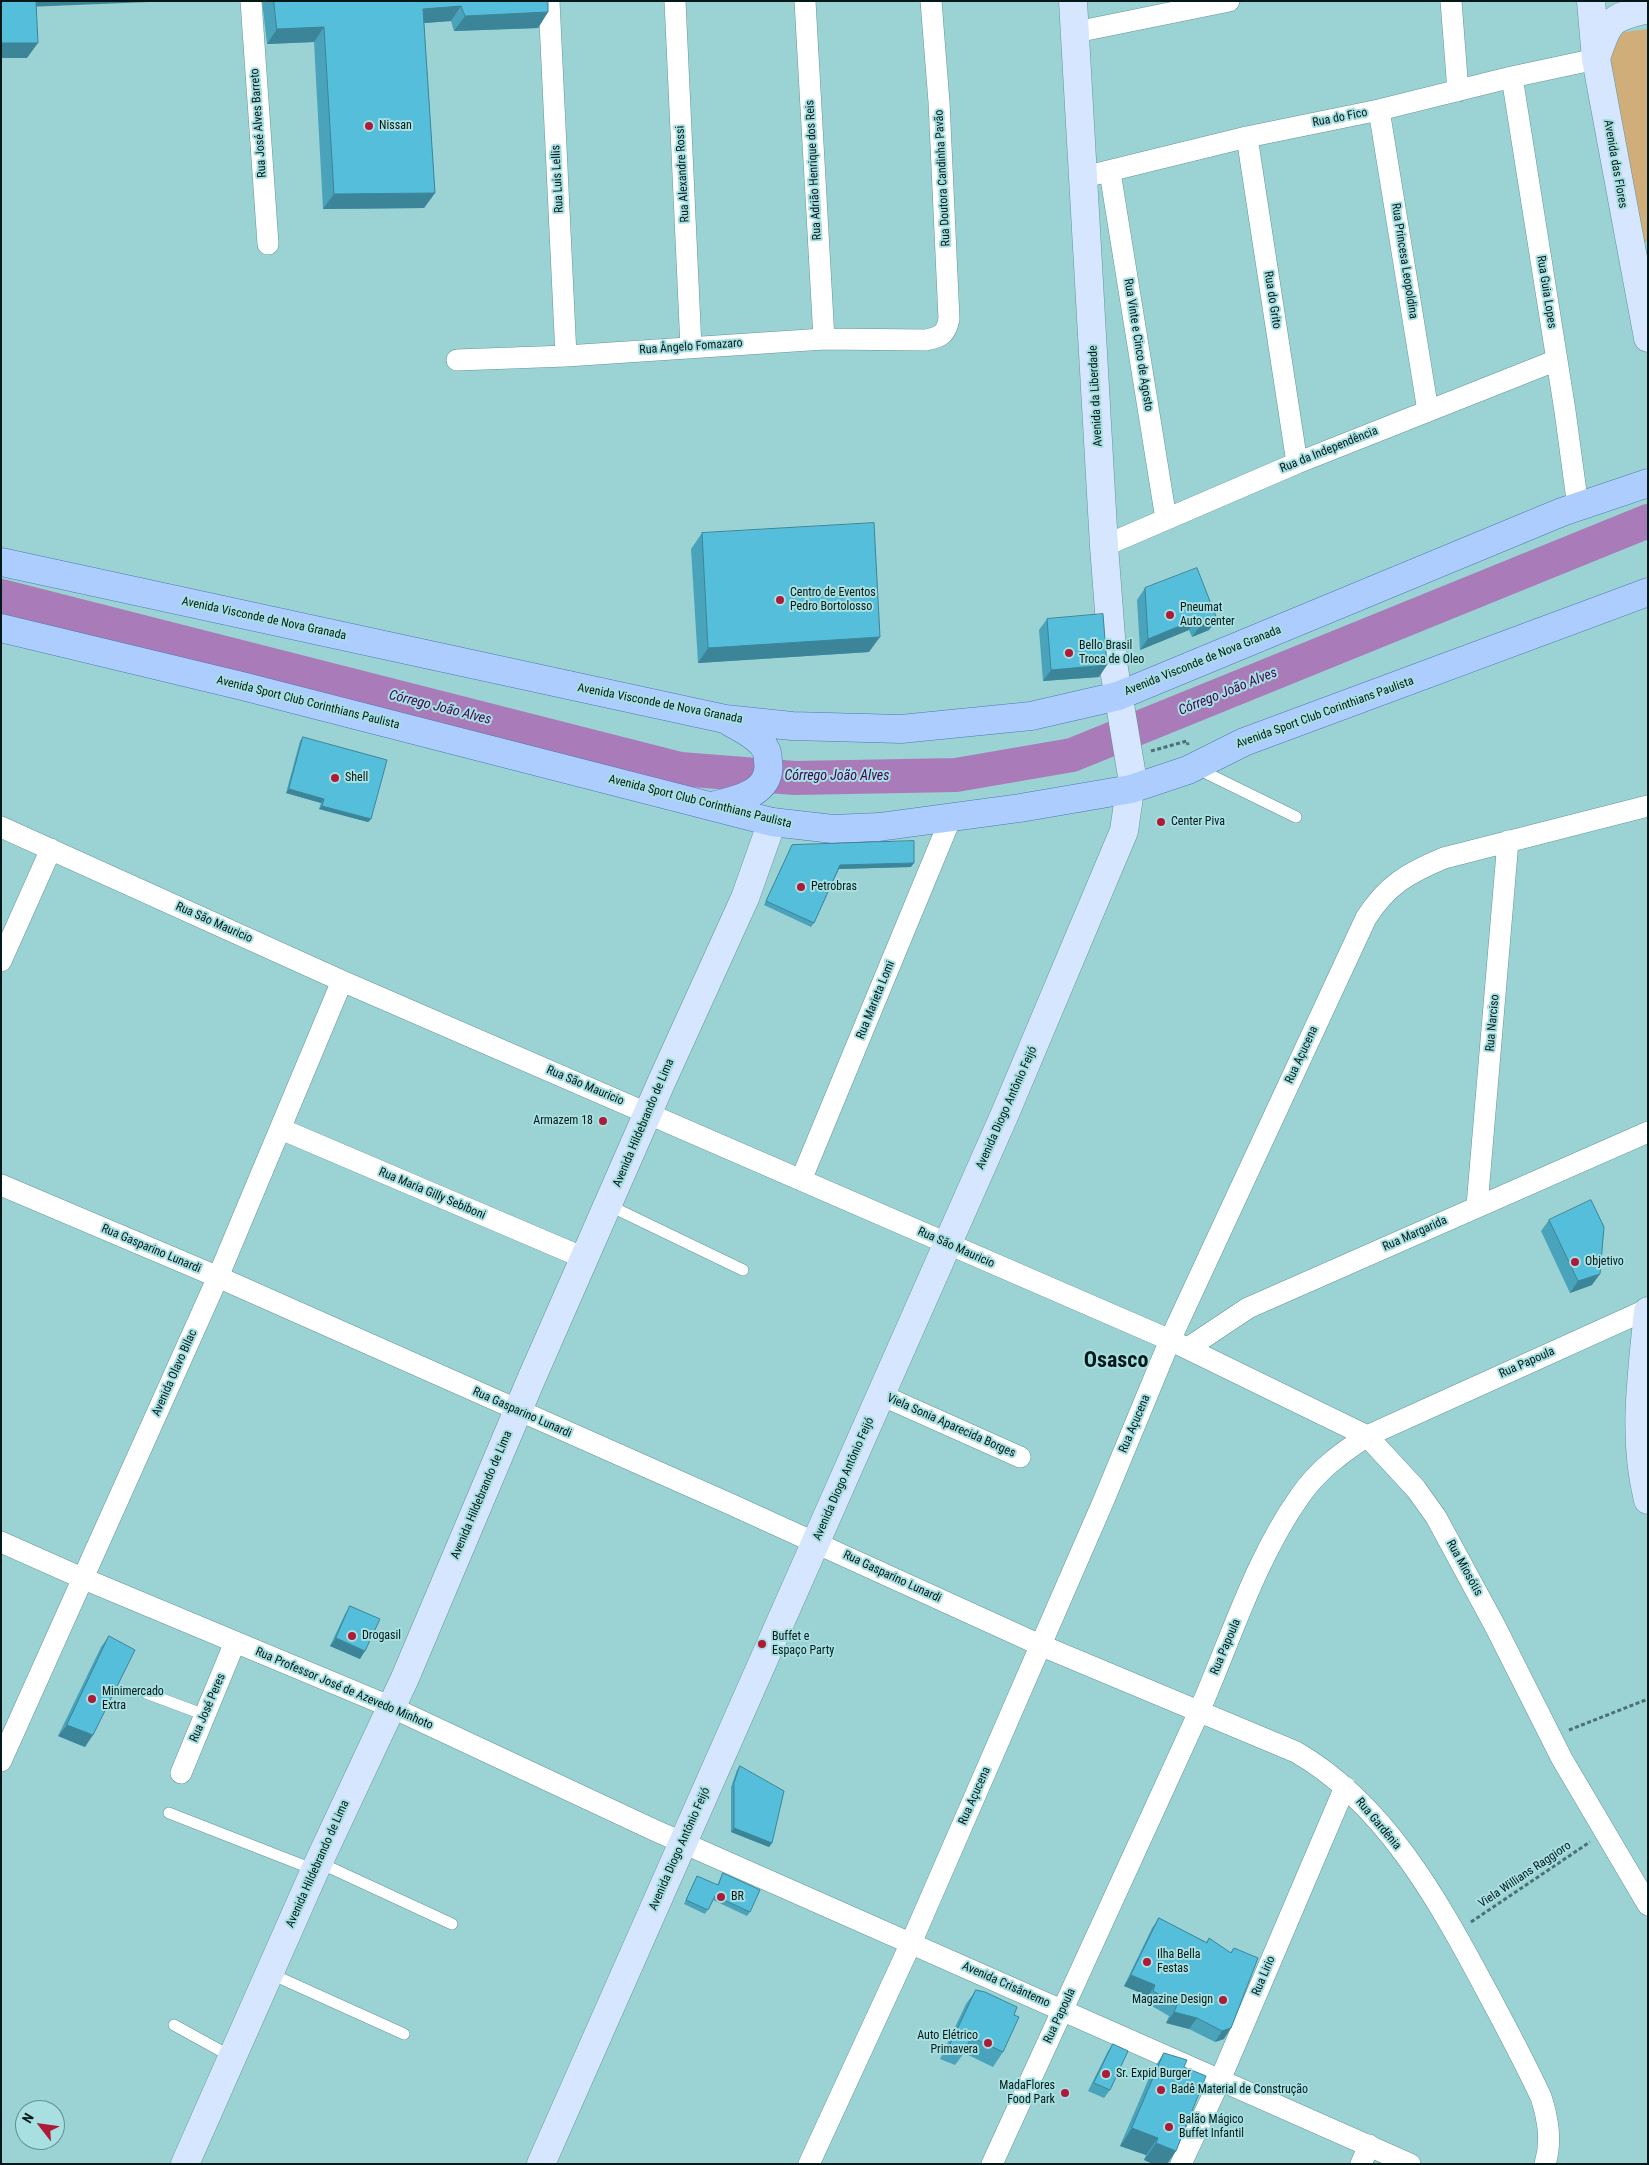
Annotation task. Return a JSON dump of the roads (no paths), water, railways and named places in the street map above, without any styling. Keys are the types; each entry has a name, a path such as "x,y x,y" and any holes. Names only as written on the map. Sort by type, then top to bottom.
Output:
{"main road":[{"name":"Avenida da Liberdade","path":"1074,1 1104,546 1118,696 1124,723 1132,783"},
{"name":"Avenida das Flores","path":"1591,1 1596,59 1646,333"},
{"path":"1596,59 1611,23 1618,16 1648,9"},
{"name":"Avenida Visconde de Nova Granada","path":"1,562 734,725 901,729 1031,716 1118,696 1578,507 1648,483"},
{"name":"Avenida Sport Club Corinthians Paulista","path":"1,628 720,804 772,822 833,829 879,827 950,820 1132,783 1194,767 1244,742 1647,592"},
{"path":"720,804 754,793 764,780 769,767 765,748 734,725"},
{"name":"Avenida Diogo Antônio Feijó","path":"541,2164 817,1543 1092,912 1124,831 1132,783"},
{"name":"Avenida Hildebrando de Lima","path":"185,2164 317,1866 392,1707 584,1258 745,898 772,822"},
{"path":"1648,1310 1643,1403 1638,1442 1641,1475 1648,1500"}],"street":[{"name":"Rua José Alves Barreto","path":"250,1 268,244"},
{"name":"Rua Luis Lellis","path":"549,1 566,356"},
{"name":"Rua Alexandre Rossi","path":"676,1 691,346"},
{"name":"Rua Adrião Henrique dos Reis","path":"805,1 824,339"},
{"name":"Rua Doutora Candinha Pavão","path":"926,340 940,338 944,334 949,319 939,102 931,1"},
{"path":"1076,32 1228,1"},
{"path":"1451,1 1458,91"},
{"name":"Rua do Fico","path":"1084,177 1247,137 1379,110 1512,77 1596,59"},
{"name":"Rua Guia Lopes","path":"1512,77 1557,360 1578,507"},
{"name":"Rua Princesa Leopoldina","path":"1379,110 1428,411"},
{"name":"Rua do Grito","path":"1247,137 1297,463"},
{"name":"Rua Vinte e Cinco de Agosto","path":"1110,172 1166,519"},
{"name":"Rua Ângelo Fomazaro","path":"457,360 566,356 691,346 824,339 926,340"},
{"name":"Rua da Independência","path":"1104,546 1297,463 1557,360"},
{"name":"Rua Açucena","path":"810,2164 911,1943 1040,1645 1179,1344 1346,959 1366,918 1376,902 1396,883 1412,872 1444,858 1648,806"},
{"name":"Rua Marieta Lomi","path":"801,1180 950,820"},
{"name":"Rua São Mauricio","path":"1,827 342,981 1179,1344"},
{"name":"Rua Narciso","path":"1477,1206 1508,841"},
{"path":"1,961 51,849"},
{"name":"Avenida Olavo Bilac","path":"1,1761 218,1277 342,981"},
{"name":"Rua Maria Gilly Sebiboni","path":"281,1129 584,1258"},
{"name":"Rua Margarida","path":"1179,1344 1248,1308 1648,1132"},
{"name":"Rua Gasparino Lunardi","path":"1,1185 218,1277 817,1543 1040,1645"},
{"name":"Rua Papoula","path":"992,2164 1199,1712 1260,1568 1298,1498 1316,1474 1330,1461 1367,1436 1648,1310"},
{"name":"Rua Miosótis","path":"1179,1344 1367,1436 1416,1489 1436,1517 1483,1602 1562,1759 1648,1905"},
{"name":"Viela Sonia Aparecida Borges","path":"881,1395 1020,1457"},
{"name":"Rua Professor José de Azevedo Minhoto","path":"1,1542 82,1578 392,1707 684,1842"},
{"name":"Rua José Peres","path":"181,1773 235,1642"},
{"name":"Rua Gardênia","path":"1040,1645 1296,1752 1320,1767 1345,1787 1384,1828 1455,1933 1541,2097 1549,2123 1548,2155 1545,2164"},
{"name":"Rua Lirio","path":"1181,2164 1220,2080 1345,1787"},
{"name":"Avenida Crisântemo","path":"684,1842 1220,2080 1365,2154 1410,2164"}],"lane":[{"path":"1194,767 1296,817"},
{"path":"608,1205 743,1270"},
{"path":"146,1694 205,1715"},
{"path":"169,1813 317,1866 452,1924"},
{"path":"269,1973 404,2034"},
{"path":"174,2025 232,2057"}],"waterway":[{"name":"Córrego João Alves","path":"1,596 680,769 795,778 956,775 1072,755 1648,521"}],"place":[{"name":"Nissan","path":"369,126"},
{"name":"Centro de Eventos Pedro Bortolosso","path":"780,600"},
{"name":"Pneumat Auto center","path":"1170,615"},
{"name":"Bello Brasil Troca de Oleo","path":"1069,653"},
{"name":"Shell","path":"335,778"},
{"name":"Center Piva","path":"1161,822"},
{"name":"Petrobras","path":"801,887"},
{"name":"Armazem 18","path":"603,1121"},
{"name":"Objetivo","path":"1575,1262"},
{"name":"Drogasil","path":"352,1636"},
{"name":"Buffet e Espaço Party","path":"762,1644"},
{"name":"Minimercado Extra","path":"92,1699"},
{"name":"BR","path":"721,1897"},
{"name":"Ilha Bella Festas","path":"1147,1962"},
{"name":"Magazine Design","path":"1223,2000"},
{"name":"Auto Elétrico Primavera","path":"988,2043"},
{"name":"Sr. Expid Burger","path":"1106,2074"},
{"name":"Badê Material de Construção","path":"1161,2090"},
{"name":"MadaFlores Food Park","path":"1065,2093"},
{"name":"Balão Mágico Buffet Infantil","path":"1169,2127"}],"district":[{"name":"Osasco","path":"1116,1361"}]}
